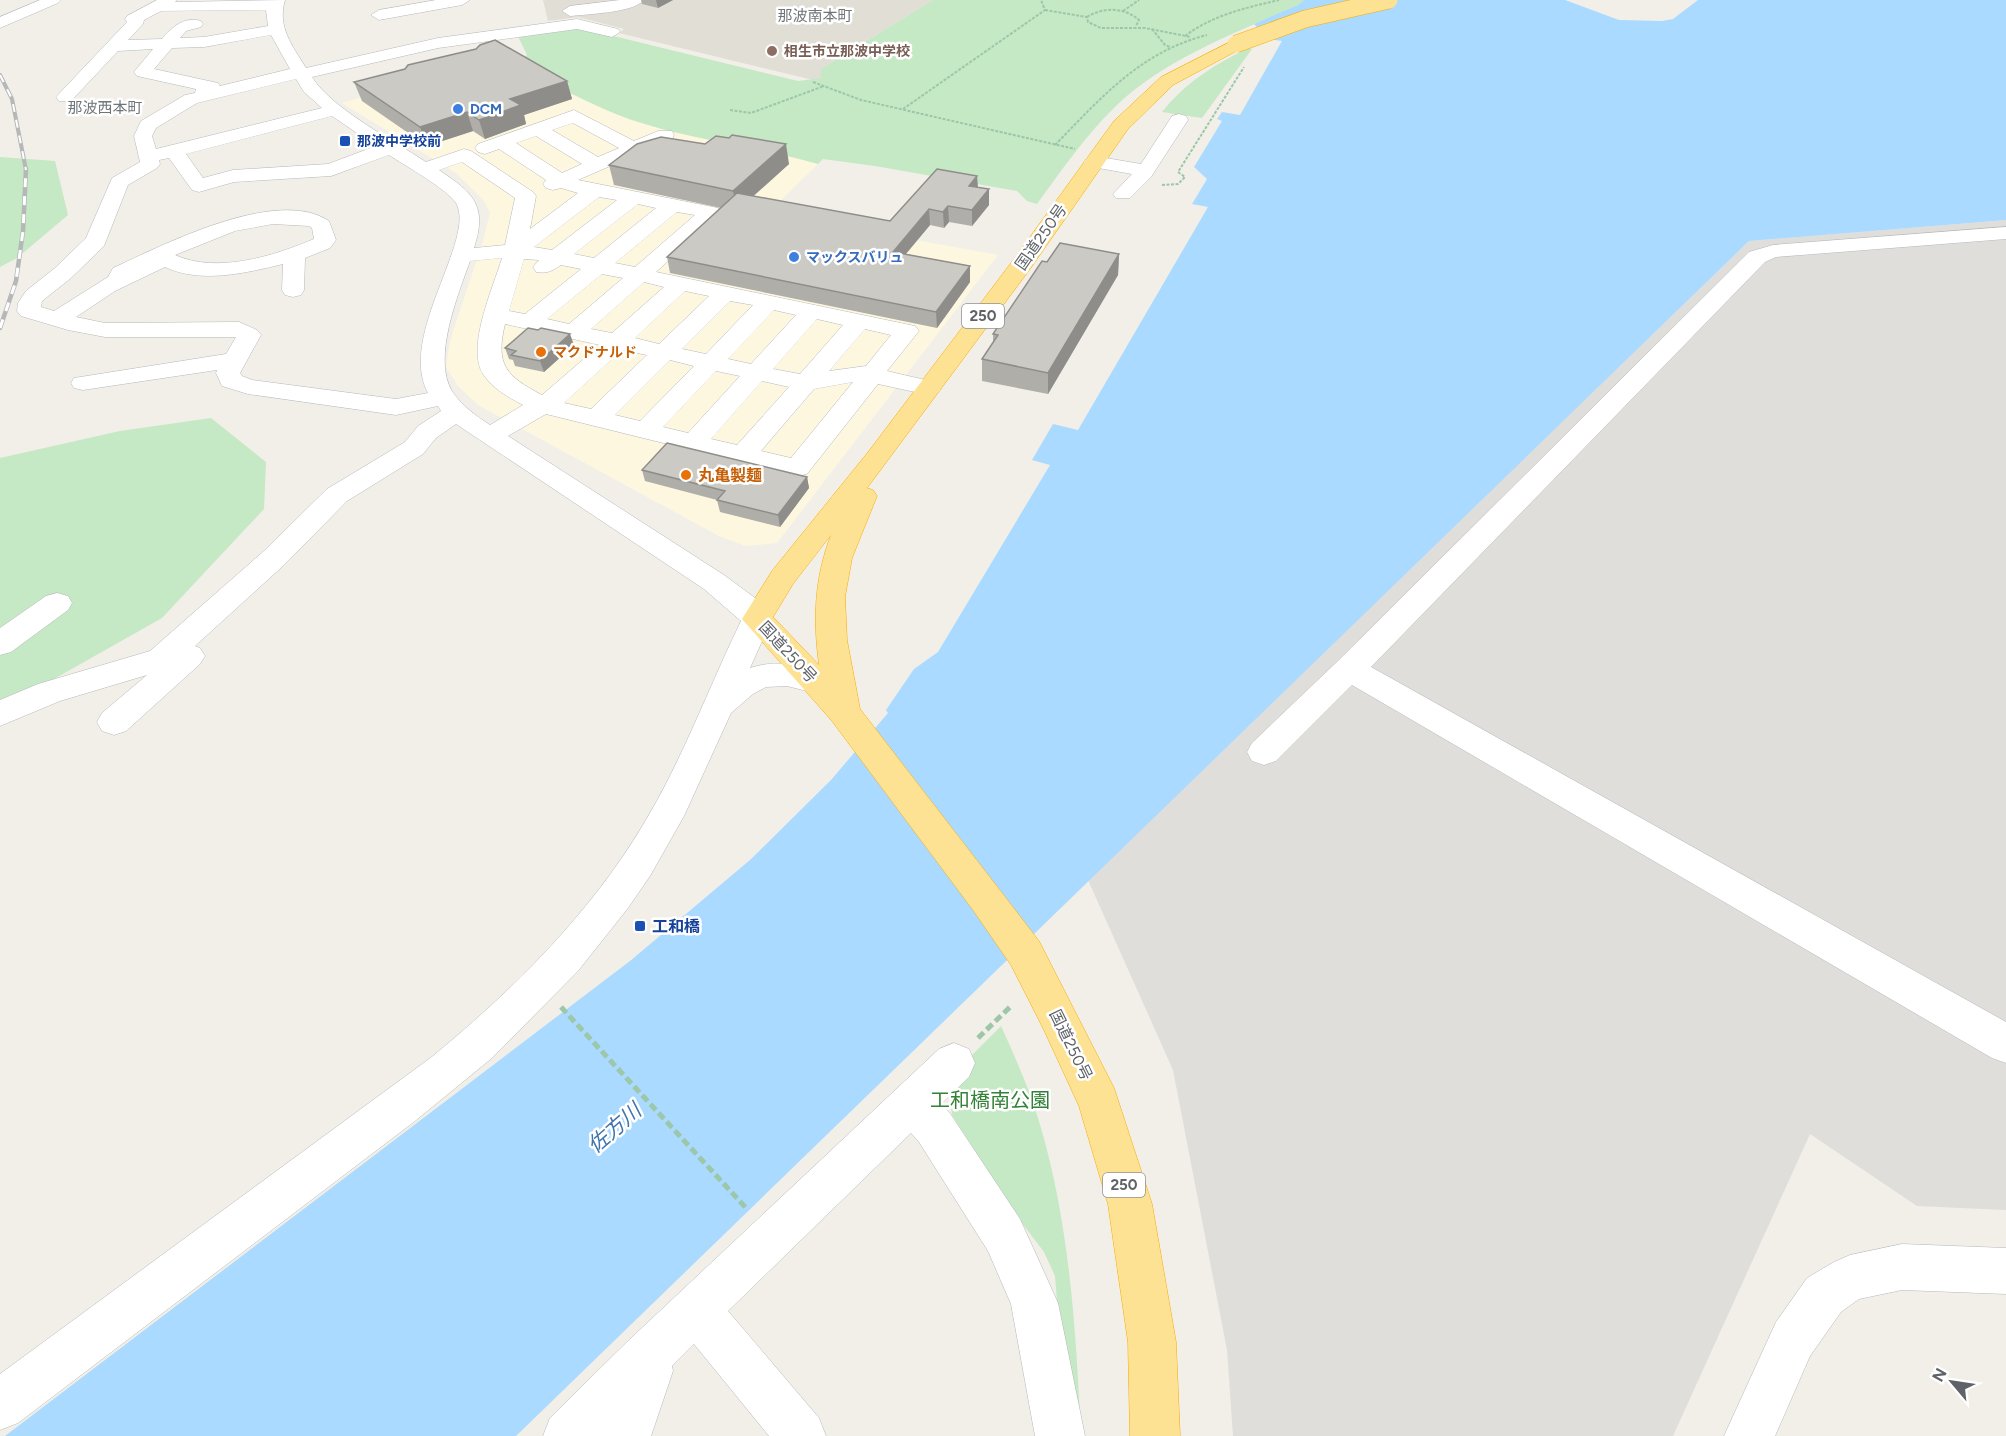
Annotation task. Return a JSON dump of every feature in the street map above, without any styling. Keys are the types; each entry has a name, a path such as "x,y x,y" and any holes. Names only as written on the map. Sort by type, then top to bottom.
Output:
{"highway":[{"name":"国道250号","path":"1155,1436 1152,1342 1130,1204 1099,1103 1025,952 844,712 757,619 782,578 878,457 1022,264 1086,156 1151,94 1182,72 1236,44 1305,19 1389,0"},
{"name":"250","path":"844,712 830,616 830,595 841,548 878,457"}],"street":[{"path":"0,23 53,0"},
{"path":"408,50 384,19 407,5 462,0"},
{"path":"189,100 570,12 625,4 636,0"},
{"path":"0,1405 283,1192 417,1095 499,1025 535,989 580,939 636,867 663,824 757,619 744,605 714,582 489,436 450,404 433,377 433,345 470,227 470,213 465,201 456,190 391,147 337,103 310,88 299,74 276,29 273,14 276,3 161,4 133,19 137,21 65,97"},
{"path":"407,5 438,44"},
{"path":"570,12 612,32"},
{"path":"195,24 180,28 143,72 212,87"},
{"path":"113,46 204,42 276,29"},
{"path":"374,58 402,72"},
{"path":"239,70 148,125 143,136 150,164 119,182 96,241 63,273 34,296 29,303 29,311 105,330 239,329 249,335 228,373 231,381 248,387 396,407 450,404"},
{"path":"147,157 175,151 337,103"},
{"path":"424,169 574,117 634,149"},
{"path":"1123,194 1132,181 1138,179 1145,170 1179,120"},
{"path":"537,129 598,165"},
{"path":"526,196 665,135"},
{"path":"501,142 574,186 711,212 574,332"},
{"path":"175,151 183,166 199,186 233,176 331,170 391,147"},
{"path":"464,155 526,196"},
{"path":"1086,156 1145,170"},
{"path":"515,251 595,190"},
{"path":"462,255 515,251 557,257 907,331 797,468 542,405 505,384 493,372 488,361 489,338 515,251 526,196"},
{"path":"505,285 524,282 633,198"},
{"path":"530,322 672,205"},
{"path":"58,319 117,281 165,259 188,268 216,269 294,254 325,240 322,225 311,220 288,218 226,227 121,273 117,281"},
{"path":"1264,752 1757,257 1773,251 2006,233"},
{"path":"1958,237 1968,244 1996,253"},
{"path":"293,290 294,254"},
{"path":"489,436 558,396 680,284"},
{"path":"597,418 725,293"},
{"path":"646,430 769,303"},
{"path":"694,442 812,311"},
{"path":"496,315 805,383 862,373 929,388"},
{"path":"744,454 859,321"},
{"path":"83,383 235,360"},
{"path":"0,714 49,692 161,659 274,558 337,495 414,448 450,404"},
{"path":"114,722 296,560 350,494 389,464"},
{"path":"0,644 57,603"},
{"path":"1349,669 2006,1044"},
{"path":"716,709 733,691 760,676 796,675 815,681"},
{"path":"568,1436 645,1358 954,1063"},
{"path":"912,1104 934,1127 1004,1235 1034,1303 1060,1436"},
{"path":"1749,1436 1792,1339 1824,1296 1850,1278 1902,1267 2006,1271"},
{"path":"697,1310 801,1436"},
{"path":"626,1436 649,1371 645,1358"}],"path":[{"path":"1041,0 1045,10"},
{"path":"1123,11 1139,0"},
{"path":"1184,36 1198,26 1229,12 1279,0"},
{"path":"902,109 1045,10 1087,17 1106,10 1123,11 1135,15 1139,20 1137,26"},
{"path":"1087,17 1088,22 1102,29 1117,30 1137,26 1191,37"},
{"path":"1152,29 1165,45 1170,47"},
{"path":"813,82 861,100 1086,156"},
{"path":"730,110 751,113 825,86"},
{"path":"1168,186 1178,183"},
{"path":"954,1063 1010,1007"},
{"path":"564,1010 750,1212"}],"shaded area":[{"name":"相生市立那波中学校","path":"543,0 933,0 821,69 821,78 813,80 619,33 624,29 578,17 548,21"},
{"path":"502,57 573,95 628,119 667,130 776,152 818,164 768,213 998,255 777,543 746,546 719,536 478,405 458,386 446,367 450,341 490,213 484,201 456,173 342,103"},
{"path":"2006,220 2006,1210 1917,1206 1810,1134 1673,1436 1233,1436 1227,1350 1173,1070 1088,880 1749,241"}],"green space":[{"path":"933,0 1304,0 1298,5 1202,48 1134,90 1093,130 1037,204 1027,201 1017,191 875,166 823,159 818,164 652,126 600,107 517,64 527,55 517,34 572,28 593,31 798,81 821,78 821,69"},
{"path":"1248,48 1252,49 1202,118 1162,112 1201,75"},
{"path":"0,157 55,161 68,215 17,258 0,267"},
{"path":"211,418 266,462 264,509 162,618 15,701 0,704 0,458 120,431"},
{"name":"工和橋南公園","path":"1001,1026 1037,1115 1059,1204 1074,1319 1081,1436 1061,1350 1055,1276 1044,1252 1015,1214 952,1115 949,1088 956,1071"}],"water":[{"name":"佐方川","path":"1304,0 1565,0 1619,20 1662,21 1673,19 1698,0 2006,0 2006,220 1749,241 516,1436 5,1436 630,961 750,860 831,780 888,713 886,710 914,669 938,652 1050,465 1032,460 1053,424 1078,430 1208,207 1192,204 1207,179 1194,167 1222,121 1217,119 1222,112 1240,115 1282,41 1268,39 1254,24 1298,5"}],"building":[{"name":"DCM","path":"495,40 567,81 510,99 521,105 479,120 467,112 420,127 354,82 405,69 408,65 476,49 480,45"},
{"path":"732,135 786,144 733,191 609,165 637,144 661,137 705,144 716,136 729,138"},
{"path":"937,169 977,176 969,186 989,189 972,210 948,206 943,212 929,209 893,252 970,266 936,312 667,257 737,193 890,221"},
{"path":"1060,243 1119,254 1048,373 982,359 998,335 993,334 1042,261 1047,262"},
{"path":"528,328 538,330 541,328 570,334 540,361 511,355 516,351 505,348"},
{"path":"667,443 807,477 778,515 717,500 725,491 642,470"}],"railway":[{"path":"0,75 12,99 26,170"},
{"path":"0,328 16,281 23,231 26,170"}],"place":[{"name":"相生市立那波中学校","path":"772,51"},
{"name":"DCM","path":"458,109"},
{"name":"那波中学校前","path":"345,141"},
{"name":"マックスバリュ","path":"794,257"},
{"name":"マクドナルド","path":"541,352"},
{"name":"丸亀製麺","path":"686,475"},
{"name":"工和橋","path":"640,926"}],"district":[{"name":"那波南本町","path":"815,16"},
{"name":"那波西本町","path":"105,108"}]}
